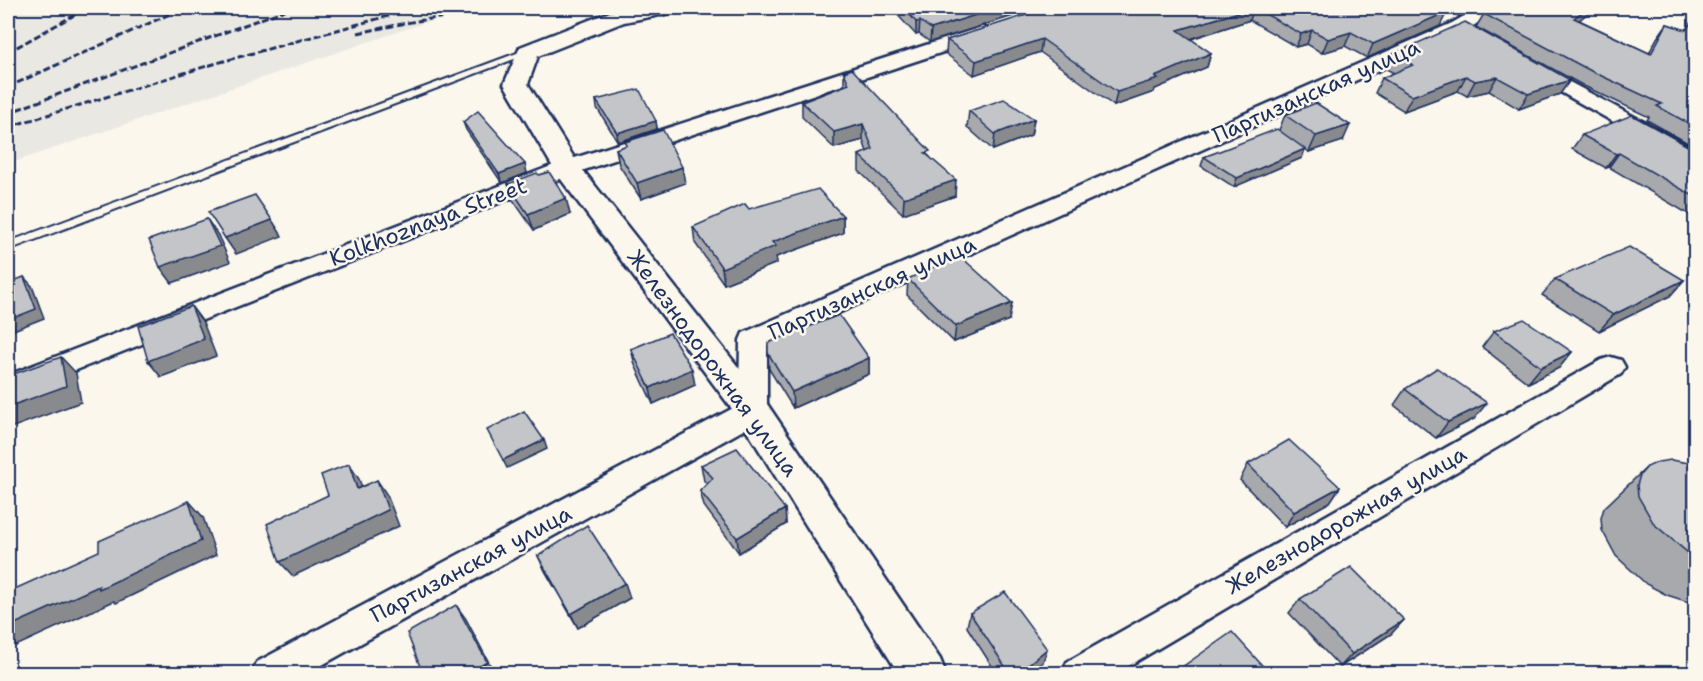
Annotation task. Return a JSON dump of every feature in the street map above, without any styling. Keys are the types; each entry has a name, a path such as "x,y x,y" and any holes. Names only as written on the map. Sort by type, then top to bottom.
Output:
{"street":[{"path":"528,52 618,16 662,8"},
{"name":"Партизанская улица","path":"270,674 753,411 753,340 1460,28 1490,8"},
{"name":"Kolkhoznaya Street","path":"8,386 567,168 1005,26"},
{"name":"Железнодорожная улица","path":"528,52 516,84 567,168 753,411 924,674"},
{"path":"1521,62 1695,159"},
{"name":"Железнодорожная улица","path":"1080,674 1611,367"}],"lane":[{"path":"8,246 528,52"}],"shaded area":[{"path":"8,8 468,8 8,164"}],"building":[{"path":"904,8 998,8 931,29 920,21 916,22"},
{"path":"1049,8 1252,8 1178,30 1211,53 1155,77 1158,79 1117,92 1042,39 976,61 947,40"},
{"path":"1255,8 1439,8 1447,12 1373,44 1351,32 1328,39 1312,30 1301,34"},
{"path":"1493,8 1587,8 1574,18 1651,54 1667,24 1686,30 1695,17 1695,127 1657,106 1662,104 1593,72 1484,14"},
{"path":"1465,22 1570,80 1528,94 1497,77 1475,81 1466,76 1412,96 1382,78 1413,65 1393,54"},
{"path":"852,69 930,151 925,153 956,180 904,198 859,155 873,149 863,124 834,132 802,102 849,84 844,72"},
{"path":"639,89 656,121 617,133 596,100"},
{"path":"1004,99 1034,119 995,134 969,111"},
{"path":"1316,103 1350,125 1316,136 1285,115"},
{"path":"478,111 525,164 499,174 463,122"},
{"path":"1632,115 1695,150 1695,197 1619,153 1616,154 1582,135"},
{"path":"1277,129 1305,149 1237,178 1204,157"},
{"path":"663,130 682,167 637,183 616,149 627,145 625,142"},
{"path":"549,172 566,198 528,214 508,184 537,173 539,175"},
{"path":"818,189 843,216 772,242 776,246 722,268 693,227 745,204 749,209"},
{"path":"255,195 272,220 225,238 208,212"},
{"path":"207,219 220,246 160,267 149,240"},
{"path":"1629,247 1684,280 1613,315 1555,279"},
{"path":"959,255 1012,303 956,326 908,279"},
{"path":"24,277 36,309 8,320 8,283"},
{"path":"191,306 204,339 148,361 138,326"},
{"path":"839,315 869,358 792,392 768,353 768,343"},
{"path":"1524,319 1572,352 1541,367 1494,331"},
{"path":"670,333 692,369 650,388 631,349"},
{"path":"61,357 66,386 8,407 8,376"},
{"path":"1437,368 1487,403 1448,422 1405,389"},
{"path":"524,411 544,440 503,460 487,430"},
{"path":"1289,440 1340,487 1294,512 1248,464"},
{"path":"737,448 785,509 737,538 700,491 713,478 701,465"},
{"path":"1671,460 1695,464 1695,556 1654,524 1638,496 1637,485 1640,475 1647,467"},
{"path":"349,464 357,489 377,480 388,510 280,562 267,524 328,495 321,475"},
{"path":"189,501 201,541 99,589 99,586 8,627 8,592 99,551 99,541"},
{"path":"587,525 625,583 571,614 538,556"},
{"path":"1351,567 1404,620 1352,654 1300,599"},
{"path":"1005,592 1047,649 1016,674 1010,674 970,613"},
{"path":"456,605 487,662 466,674 423,674 407,633"},
{"path":"1232,632 1270,674 1176,674 1175,672"}],"railway":[{"path":"8,52 87,8"},
{"path":"8,87 183,8"},
{"path":"8,113 290,8"},
{"path":"8,127 217,63 417,8"},
{"path":"358,33 416,21 510,8"}]}
